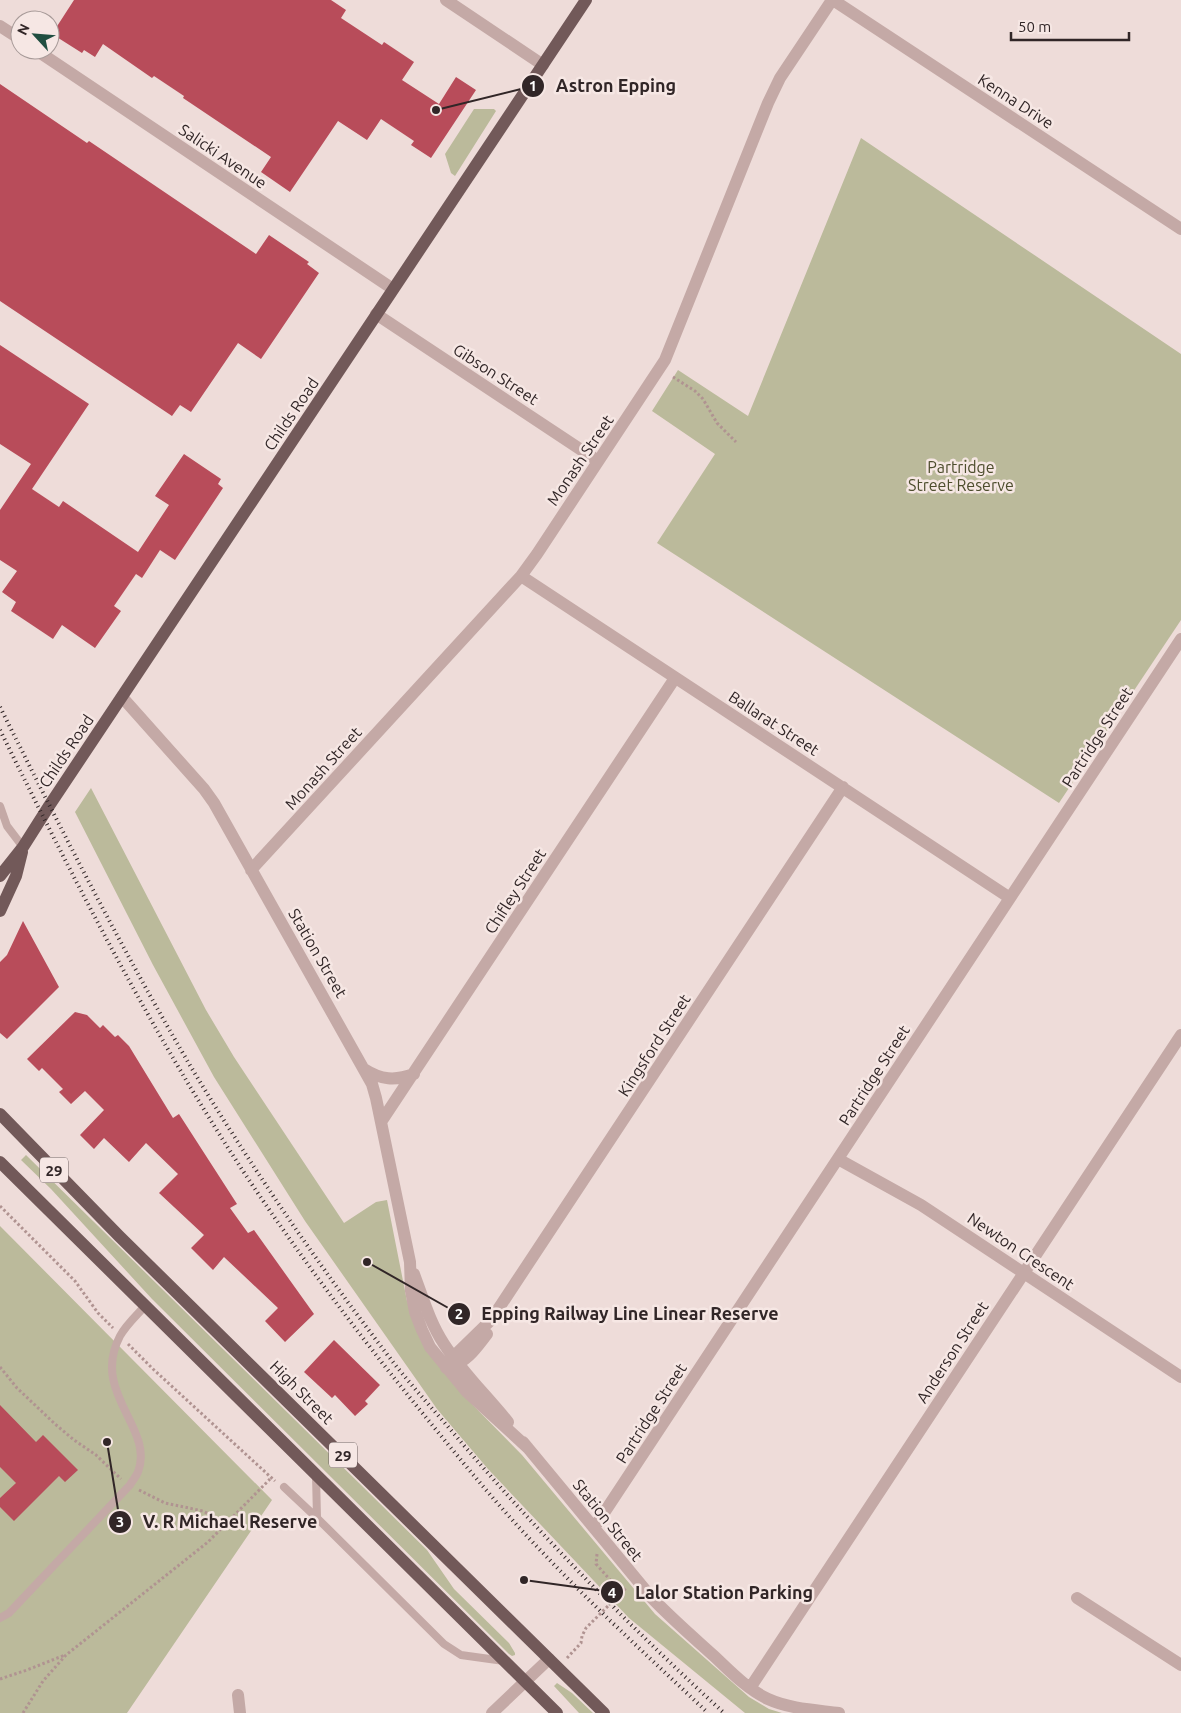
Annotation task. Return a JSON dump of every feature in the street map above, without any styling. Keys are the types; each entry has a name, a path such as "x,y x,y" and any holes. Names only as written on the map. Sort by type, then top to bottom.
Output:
{"main road":[{"name":"Childs Road","path":"0,876 23,847 586,0"},
{"name":"Childs Road","path":"0,911 16,876 23,847"},
{"name":"High Street","path":"0,1114 119,1236 604,1713"},
{"name":"29","path":"0,1162 506,1661 545,1707 557,1713"}],"street":[{"path":"446,0 543,64"},
{"name":"Kenna Drive","path":"832,0 1181,229"},
{"name":"Monash Street","path":"251,870 521,576 598,461 665,360 768,102 780,78 832,0"},
{"name":"Salicki Avenue","path":"51,60 393,289"},
{"name":"Gibson Street","path":"376,314 598,461"},
{"name":"Ballarat Street","path":"521,576 1010,898"},
{"name":"Partridge Street","path":"594,1528 1181,639"},
{"name":"Chifley Street","path":"381,1122 675,678"},
{"name":"Station Street","path":"122,697 214,803 372,1084 410,1262 411,1291 415,1312 430,1347 452,1363 466,1392 528,1448 635,1579 671,1618 750,1688 786,1705 840,1713"},
{"name":"Kingsford Street","path":"452,1363 492,1320 843,788"},
{"name":"Anderson Street","path":"750,1688 1181,1034"},
{"path":"364,1070 385,1079 403,1078 414,1074"},
{"name":"Newton Crescent","path":"838,1159 921,1205 1181,1376"},
{"path":"1077,1598 1181,1665"},
{"path":"492,1713 524,1681 553,1663"},
{"path":"238,1695 240,1713"}],"lane":[{"path":"0,806 7,826 23,847"},
{"path":"0,1618 9,1613 130,1485 137,1474 140,1465 139,1444 113,1384 111,1360 120,1336 145,1306"},
{"path":"316,1473 317,1518"},
{"path":"284,1487 448,1648 460,1655 506,1661"},
{"path":"0,1613 9,1613"}],"path":[{"path":"673,377 695,391 703,399 717,423 736,442"},
{"path":"0,1206 75,1281 98,1313 153,1369 270,1479 284,1487"},
{"path":"0,1367 17,1388 55,1424 130,1485 165,1503 204,1511 226,1524"},
{"path":"23,1713 44,1681 66,1655 177,1567 226,1524 270,1479"},
{"path":"606,1544 597,1554 596,1564 621,1592"},
{"path":"553,1663 581,1643 586,1628 635,1579"},
{"path":"0,1679 66,1655"}],"green space":[{"path":"474,109 494,109 496,111 455,176 451,173 445,154"},
{"name":"Partridge Street Reserve","path":"861,138 1181,354 1181,620 1059,803 657,543 715,454 652,411 678,370 748,416"},
{"path":"91,788 206,1010 234,1057 344,1223 376,1202 387,1200 407,1301 462,1394 522,1455 655,1614 749,1697 769,1709 782,1713 745,1713 629,1618 488,1469 437,1409 305,1221 214,1077 153,965 75,812"},
{"path":"26,1155 427,1550 454,1589 509,1643 515,1655 509,1654 152,1299 51,1189 21,1160"},
{"path":"0,1226 272,1500 127,1713 0,1713"},
{"path":"557,1683 572,1693 593,1713 579,1713 554,1686"}],"building":[{"path":"74,0 331,0 346,10 341,18 382,45 384,42 414,62 402,80 439,104 456,77 476,90 431,158 411,145 414,141 381,119 367,140 338,121 290,192 261,172 271,157 183,98 184,96 154,76 152,78 103,44 95,57 84,50 82,53 60,39 60,22"},
{"path":"0,84 87,143 89,141 256,254 269,235 309,262 307,264 319,273 261,359 238,343 191,412 180,405 172,416 0,301"},
{"path":"0,345 89,404 32,489 59,507 63,501 138,552 169,505 155,496 184,454 221,479 218,484 223,488 175,560 160,550 142,578 136,574 114,606 121,611 95,648 62,625 53,639 11,611 16,602 2,592 17,571 0,560 0,510 31,464 0,444"},
{"path":"23,921 59,987 7,1039 0,1033 0,962 7,955"},
{"path":"75,1012 87,1015 100,1028 103,1025 115,1037 118,1035 129,1046 173,1118 179,1114 237,1204 230,1208 248,1233 254,1230 314,1314 285,1342 265,1321 278,1308 224,1257 213,1270 191,1248 204,1235 159,1193 178,1174 146,1143 129,1162 104,1138 94,1149 80,1135 104,1110 85,1091 71,1104 59,1092 63,1089 42,1068 39,1071 27,1059"},
{"path":"334,1340 380,1385 365,1401 368,1404 355,1416 335,1395 332,1398 304,1372"},
{"path":"0,1405 36,1442 43,1435 78,1470 65,1482 59,1476 14,1521 0,1507 0,1498 16,1483 0,1467"}],"railway":[{"path":"0,707 69,844 165,1023 238,1143 340,1291 407,1379 482,1467 548,1540 617,1611 724,1713"},
{"path":"0,730 117,959 214,1126 293,1243 385,1366 501,1508 585,1596 708,1713"}],"place":[{"name":"Astron Epping","path":"436,110"},
{"name":"Epping Railway Line Linear Reserve","path":"367,1262"},
{"name":"V. R Michael Reserve","path":"107,1442"},
{"name":"Lalor Station Parking","path":"524,1580"}]}
